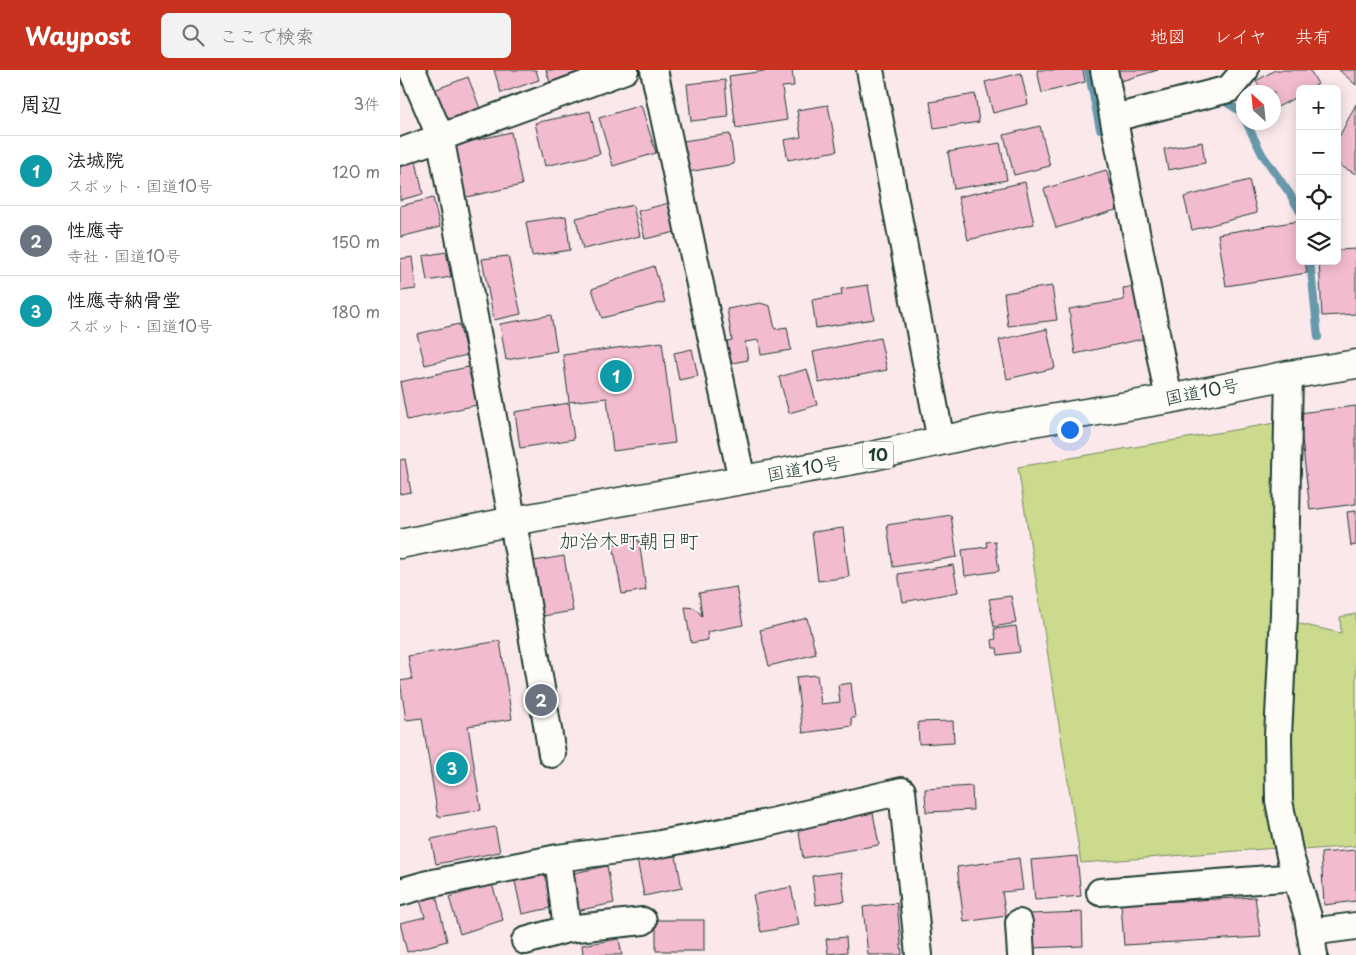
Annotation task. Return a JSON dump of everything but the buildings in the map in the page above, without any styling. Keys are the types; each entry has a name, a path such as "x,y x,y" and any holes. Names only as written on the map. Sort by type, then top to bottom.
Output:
{"highway":[{"name":"国道10号","path":"400,544 513,521 859,459 1003,427 1169,399 1289,375 1356,364"}],"street":[{"path":"412,70 440,136 513,521 552,754"},
{"path":"400,152 624,70"},
{"path":"654,70 742,480"},
{"path":"870,70 941,440"},
{"path":"1104,70 1169,399"},
{"path":"1114,118 1229,89 1245,70"},
{"path":"1289,375 1284,614 1278,736 1279,801 1312,943 1356,926"},
{"path":"400,892 428,884 558,858 655,845 763,824 902,791 919,955"},
{"path":"558,858 567,929"},
{"path":"1100,892 1296,877"},
{"path":"525,941 567,929 643,922"},
{"path":"1019,923 1021,955"}],"green space":[{"path":"1275,423 1276,848 1081,863 1018,467"},
{"path":"1356,614 1356,846 1302,850 1293,829 1286,792 1291,622 1341,633 1340,617"}],"waterway":[{"path":"1088,70 1100,129"},
{"path":"1218,103 1224,101 1236,108"},
{"path":"1250,130 1262,154 1296,205"},
{"path":"1310,265 1318,337"}],"place":[{"name":"法城院","path":"616,376"},
{"name":"性應寺","path":"541,700"},
{"name":"性應寺納骨堂","path":"452,768"}],"district":[{"name":"加治木町朝日町","path":"629,541"}]}
